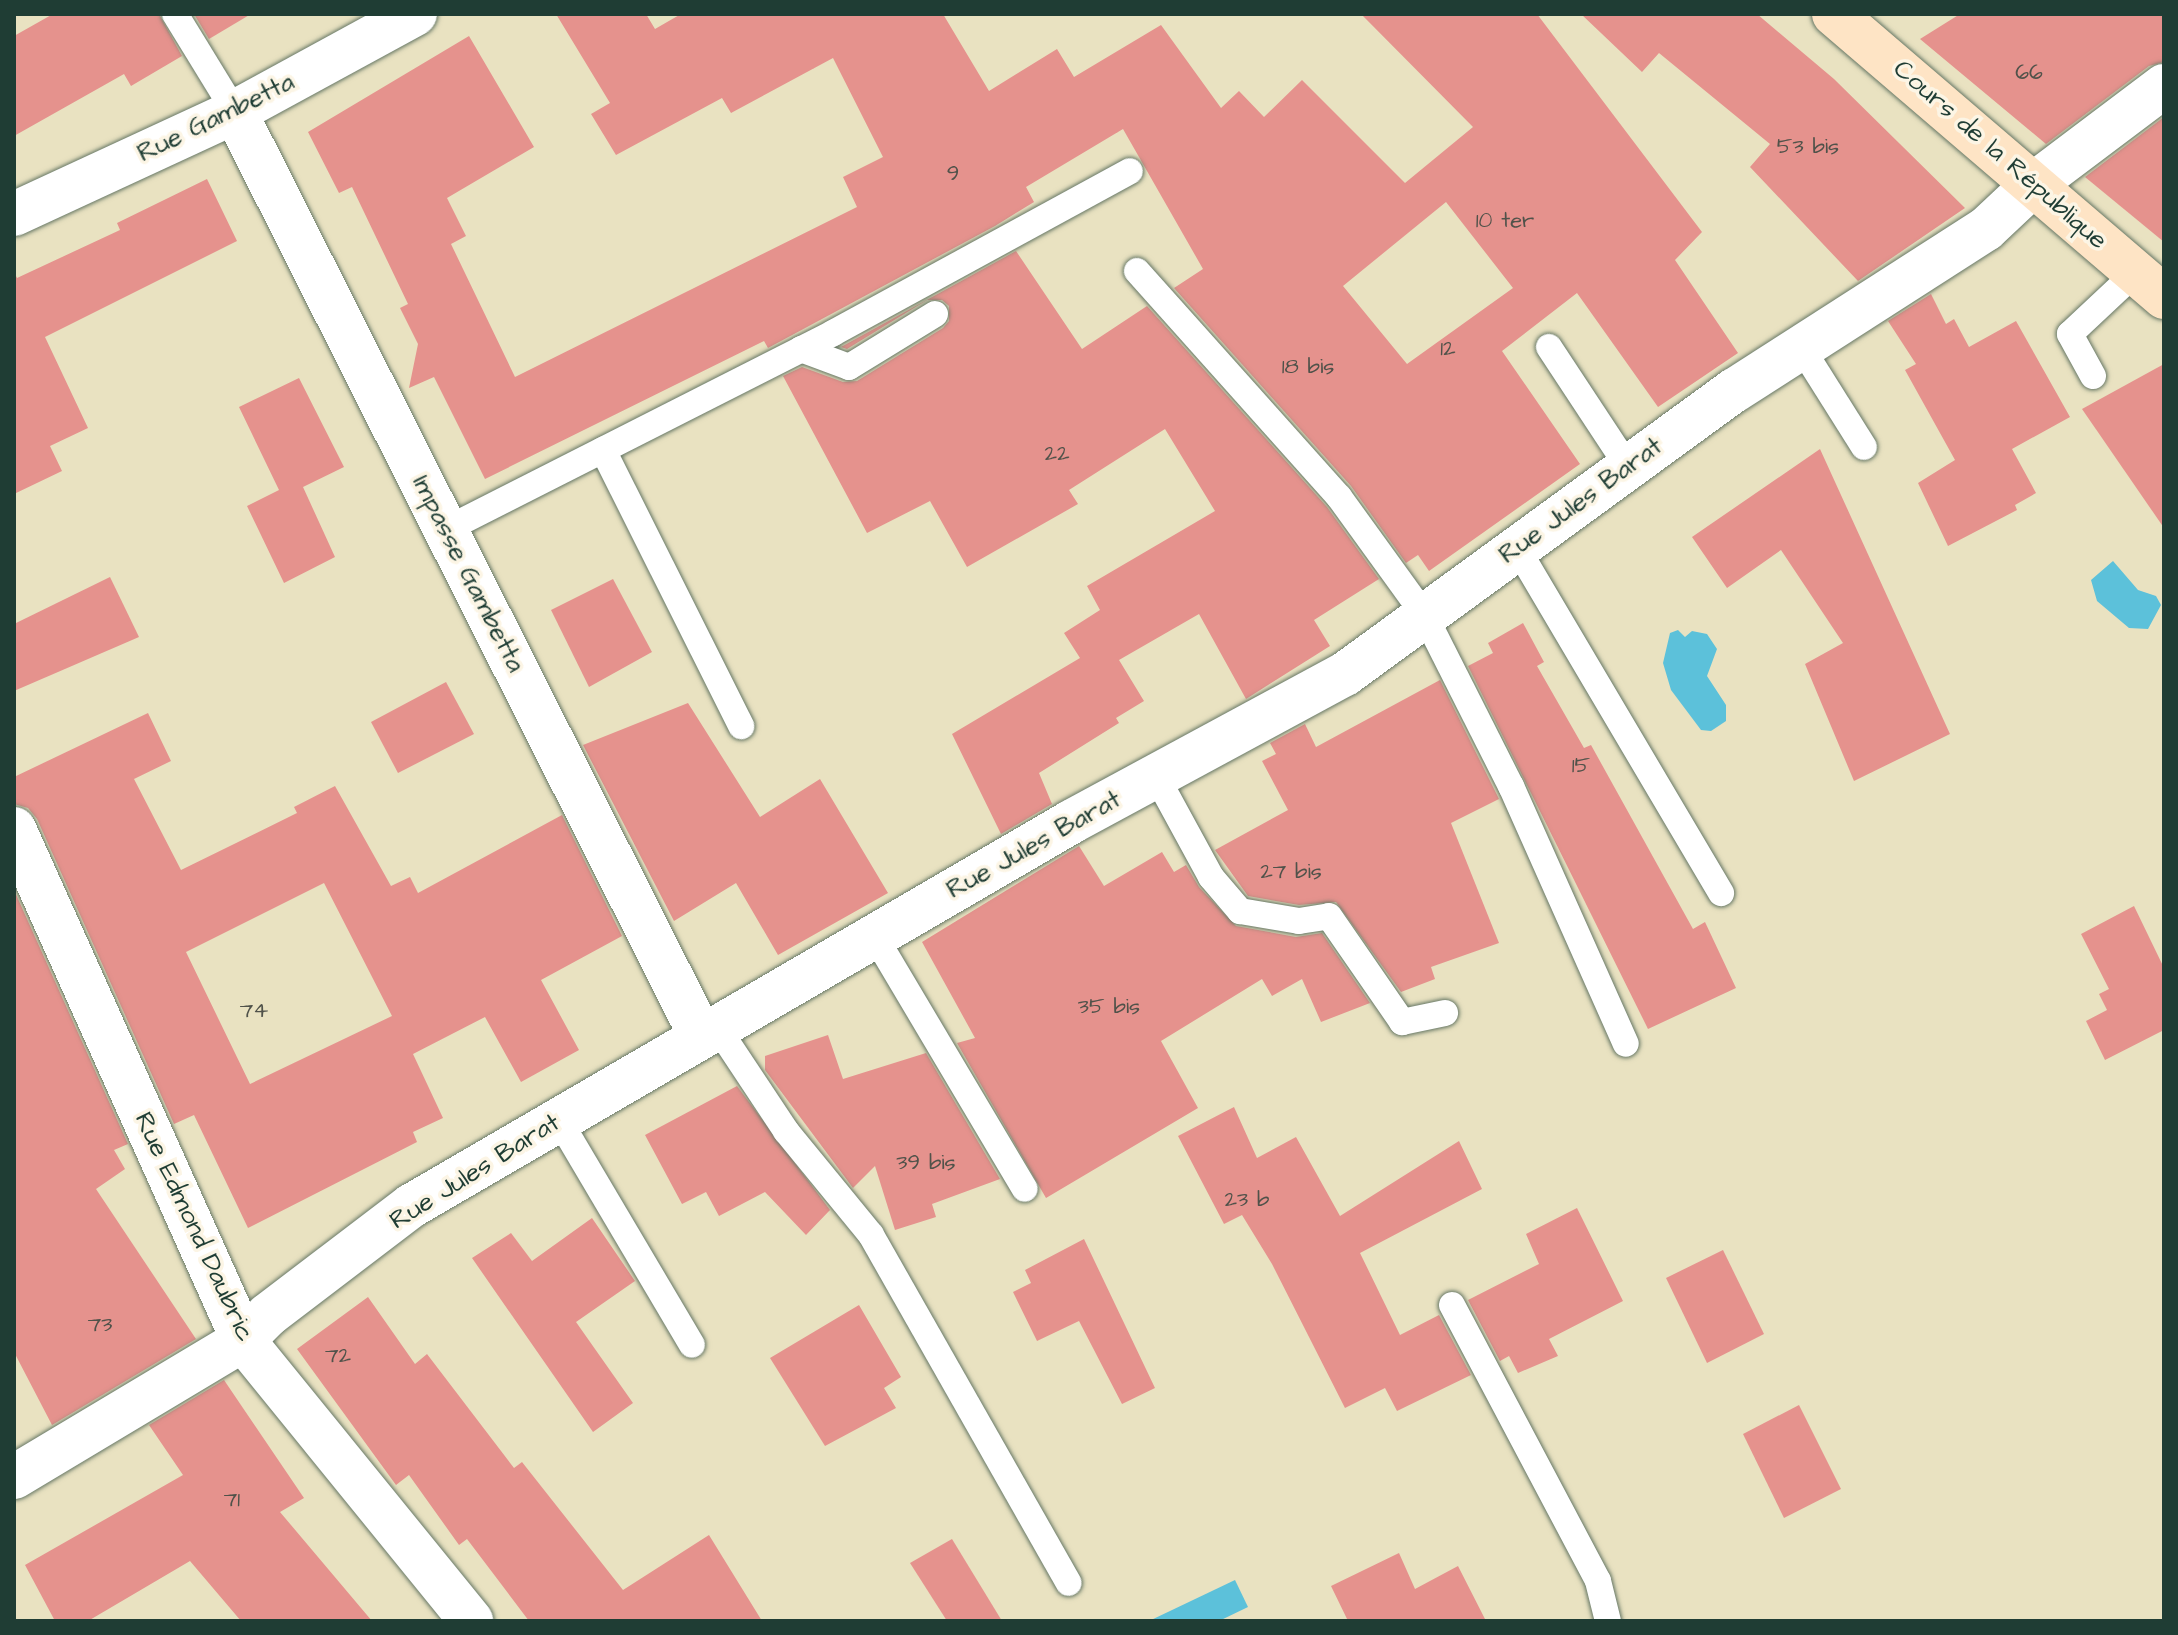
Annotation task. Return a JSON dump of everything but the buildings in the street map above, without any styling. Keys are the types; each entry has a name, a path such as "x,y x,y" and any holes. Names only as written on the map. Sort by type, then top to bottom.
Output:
{"main road":[{"name":"Cours de la République","path":"1834,14 2150,284"}],"street":[{"name":"Rue Gambetta","path":"14,214 235,112 415,14"},
{"name":"Rue Jules Barat","path":"14,1477 243,1340 268,1315 411,1206 874,935 1345,674 1628,467 1801,347 1986,229 2034,184 2164,86"},
{"name":"Impasse Gambetta","path":"235,112 445,530 709,1032"},
{"name":"Rue Edmond Daubric","path":"14,829 243,1340 471,1621"}],"lane":[{"path":"175,14 235,112"},
{"path":"445,530 801,349 1130,171"},
{"path":"1137,271 1339,497 1425,616 1511,786 1626,1044"},
{"path":"2093,376 2070,334 2150,284"},
{"path":"801,349 849,367 935,314"},
{"path":"1549,347 1628,467"},
{"path":"1801,347 1864,447"},
{"path":"603,450 741,726"},
{"path":"1517,548 1721,893"},
{"path":"1156,776 1211,877 1240,911 1299,921 1329,916 1402,1022 1445,1013"},
{"path":"874,935 1025,1189"},
{"path":"709,1032 871,1235 1069,1583"},
{"path":"559,1120 692,1345"},
{"path":"1452,1305 1598,1581 1608,1621"}],"water":[{"path":"2113,561 2138,590 2156,596 2161,605 2148,629 2129,628 2097,601 2091,580"},
{"path":"1678,630 1685,637 1692,631 1707,634 1717,649 1707,676 1726,705 1726,721 1711,731 1701,730 1671,690 1663,663 1670,633"},
{"path":"1235,1580 1248,1607 1219,1621 1149,1621"}]}
